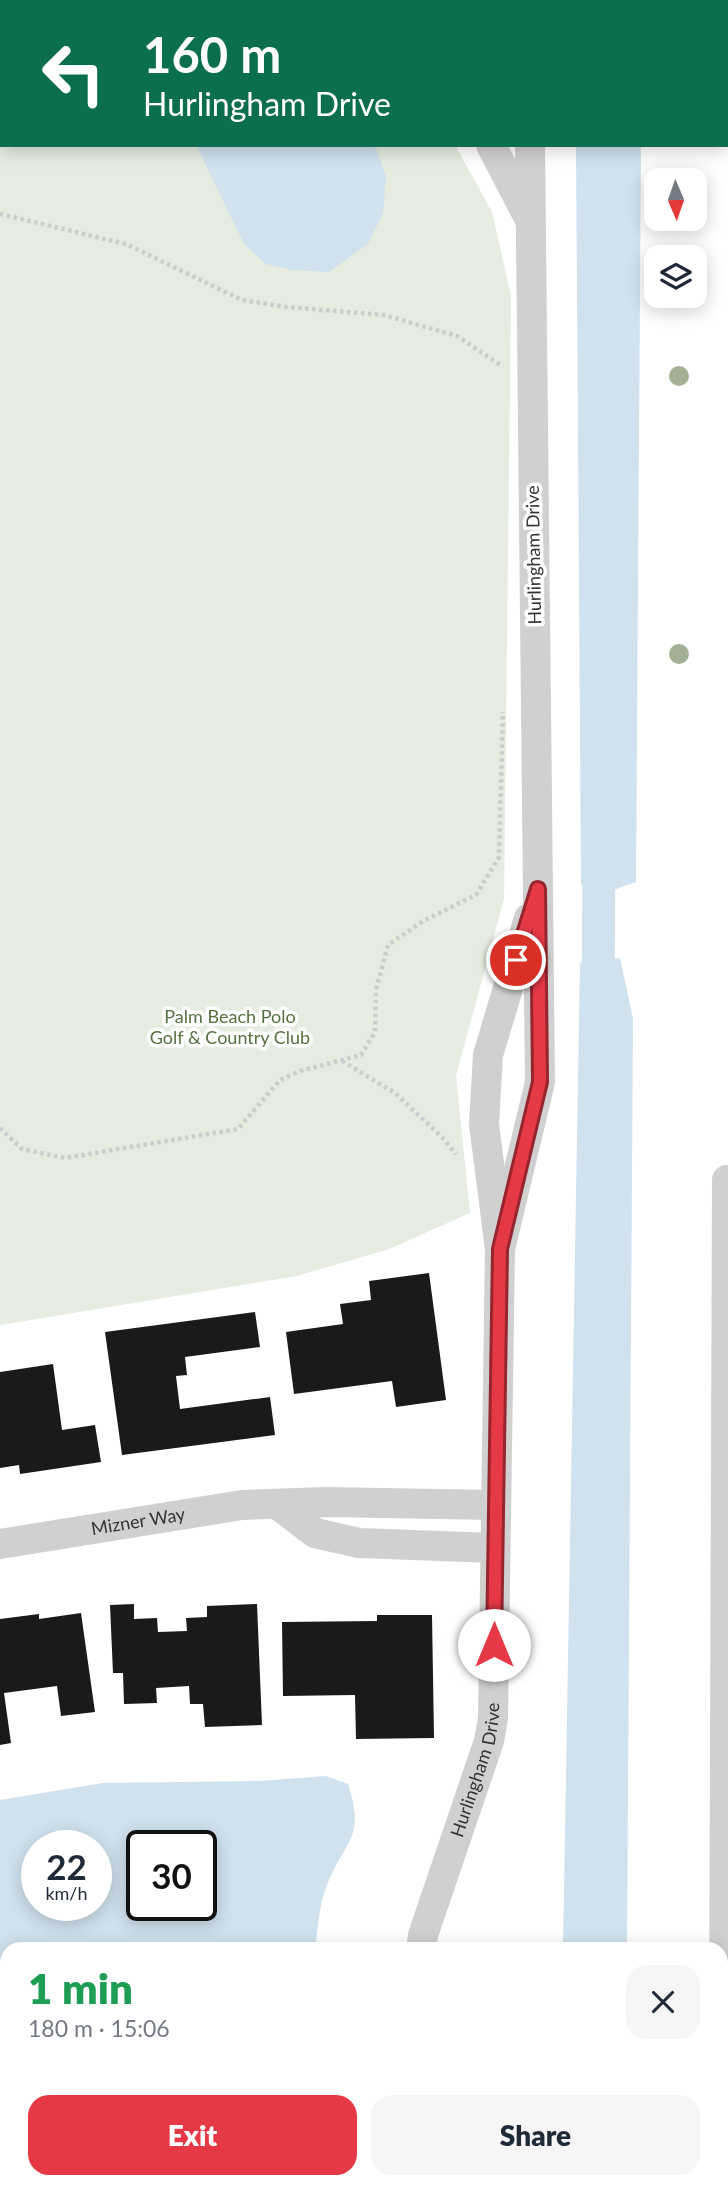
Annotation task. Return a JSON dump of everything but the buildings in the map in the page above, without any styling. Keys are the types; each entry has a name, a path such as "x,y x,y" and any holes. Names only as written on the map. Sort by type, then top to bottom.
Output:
{"street":[{"name":"Hurlingham Drive","path":"492,147 531,221"},
{"name":"Hurlingham Drive","path":"500,1249 540,1082 530,147"},
{"name":"Hurlingham Drive","path":"423,1942 489,1741 493,1718 500,1249 484,1124 488,1055 538,889"},
{"path":"724,1942 727,1180"},
{"name":"Mizner Way","path":"0,1544 242,1505 326,1502 495,1504"},
{"path":"278,1504 315,1533 359,1543 494,1548"}],"path":[{"path":"0,214 126,244 242,300 287,307 384,315 457,336 505,368"},
{"path":"0,1128 22,1149 65,1158 238,1129 280,1080 300,1071 361,1055 374,1032 376,990 388,945 423,921 476,895 499,857 503,711"},
{"path":"341,1060 395,1093 457,1154"}],"green space":[{"name":"Palm Beach Polo Golf & Country Club","path":"0,147 456,147 492,212 511,296 504,899 456,1076 470,1213 389,1249 297,1276 0,1325"}],"water":[{"path":"197,147 376,147 386,176 383,213 368,244 329,272 291,270 266,264 244,244"},
{"path":"576,147 641,147 636,882 599,895 581,884"},
{"path":"620,958 633,1018 627,1942 563,1942 580,963"},
{"path":"326,1776 348,1784 355,1817 351,1838 324,1892 316,1942 0,1942 0,1800 103,1783 259,1781"}],"waterway":[{"path":"598,1006 599,849"}],"route":[{"path":"494,1645 500,1249 540,1082 538,889 516,960"}]}
